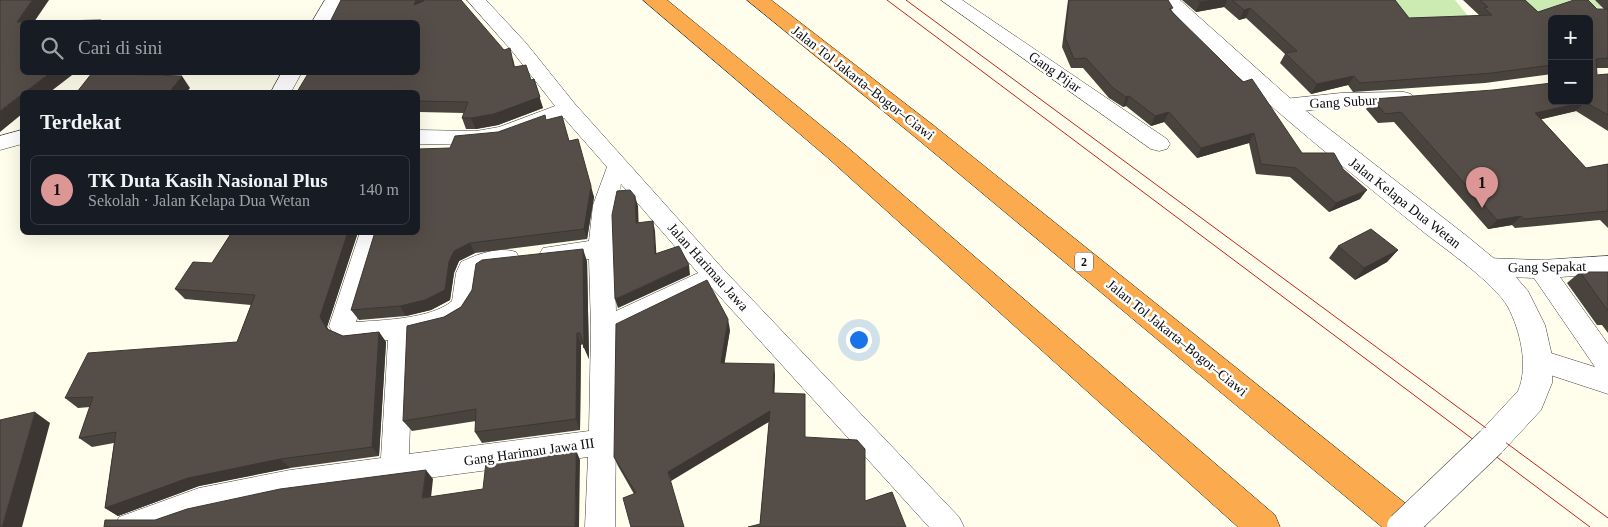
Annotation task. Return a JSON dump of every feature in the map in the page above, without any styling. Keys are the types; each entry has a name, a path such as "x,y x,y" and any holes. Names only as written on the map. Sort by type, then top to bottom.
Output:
{"highway":[{"path":"654,0 836,152 1263,527"},
{"name":"Jalan Tol Jakarta–Bogor–Ciawi","path":"758,0 924,131 1408,527"}],"street":[{"path":"322,20 334,0"},
{"name":"Jalan Harimau Jawa","path":"476,0 519,47 568,109 618,167 715,276 949,527"},
{"name":"Gang Pijar","path":"950,0 1159,144"},
{"name":"Jalan Kelapa Dua Wetan","path":"1168,0 1284,106 1485,267 1518,299 1530,325 1538,360 1537,383 1530,400 1491,442 1402,527"},
{"path":"282,90 290,75"},
{"name":"Gang Subur","path":"1284,106 1341,100 1425,98"},
{"path":"420,140 476,138 502,134 568,109"},
{"path":"0,143 20,138"},
{"name":"Gang Harimau Jawa III","path":"128,527 199,502 290,483 394,471 603,442 604,328 599,249 608,186 618,167"},
{"path":"371,235 342,326 344,330 351,333 402,327 443,319 458,311 463,306 469,269 475,265 484,262 599,249"},
{"name":"Gang Sepakat","path":"1485,267 1540,269 1608,265"},
{"path":"1540,269 1608,365"},
{"path":"604,328 715,276"},
{"path":"394,471 402,327"},
{"path":"1538,360 1608,383"},
{"path":"600,527 603,442"}],"green space":[{"path":"1296,0 1455,0 1468,16 1411,21"},
{"path":"1512,0 1608,0 1608,6 1598,8 1586,2 1560,15 1548,15 1548,17"}],"building":[{"path":"0,0 32,0 17,22 20,22 20,75 47,75 28,90 20,90 20,96 0,111"},
{"path":"341,0 416,0 414,5 426,0 461,0 504,50 510,48 514,67 526,65 531,80 534,79 540,97 494,114 462,118 468,102 420,101 420,90 298,90 307,75 420,75 420,20 331,20"},
{"path":"1069,0 1168,0 1173,8 1169,9 1243,82 1252,79 1302,153 1334,153 1343,169 1367,190 1336,203 1296,168 1261,164 1254,133 1201,148 1169,112 1155,116 1129,96 1126,97 1113,88 1086,58 1074,59 1065,37"},
{"path":"1232,0 1395,0 1409,18 1492,15 1484,8 1488,7 1480,0 1525,0 1538,12 1574,0 1588,0 1597,9 1608,9 1608,58 1596,59 1597,75 1608,74 1608,115 1590,105 1593,105 1593,15 1548,15 1548,66 1492,73 1360,83 1354,76 1317,84 1285,53 1297,51 1250,8 1244,10"},
{"path":"90,75 182,76 171,90 79,90"},
{"path":"1548,83 1548,105 1571,105 1535,113 1586,168 1608,164 1608,211 1524,219 1521,216 1497,220 1401,112 1385,114 1373,99 1493,90"},
{"path":"545,115 546,120 562,116 569,141 578,139 591,186 584,229 470,243 454,251 449,262 445,290 425,300 400,306 351,310 374,235 420,235 420,149 450,148 455,136 498,132"},
{"path":"630,190 635,196 636,223 653,221 655,254 679,246 689,265 615,299 612,215 617,191"},
{"path":"1371,229 1398,250 1364,268 1338,246"},
{"path":"230,235 347,235 320,317 327,329 343,336 379,332 372,447 280,459 188,478 105,508 116,432 79,438 93,397 65,398 88,353 237,342 255,295 175,289 193,262 212,263"},
{"path":"583,249 584,348 580,333 577,333 576,419 475,432 476,409 403,421 407,326 444,317 461,307 472,290 476,264 482,260"},
{"path":"1580,272 1608,272 1608,311"},
{"path":"707,280 728,319 721,363 774,364 773,393 805,394 805,437 857,440 865,449 865,501 892,492 906,527 748,527 760,524 770,411 668,472 684,527 631,527 623,498 636,493 614,457 616,324"},
{"path":"35,412 2,527 0,527 0,420"},
{"path":"576,450 575,527 104,527 105,520 155,520 187,509 280,489 426,470 422,498 483,489 486,462"}],"tram line":[{"path":"887,0 1590,527"},
{"path":"906,0 1608,518"}],"place":[{"name":"TK Duta Kasih Nasional Plus","path":"1482,208"}]}
